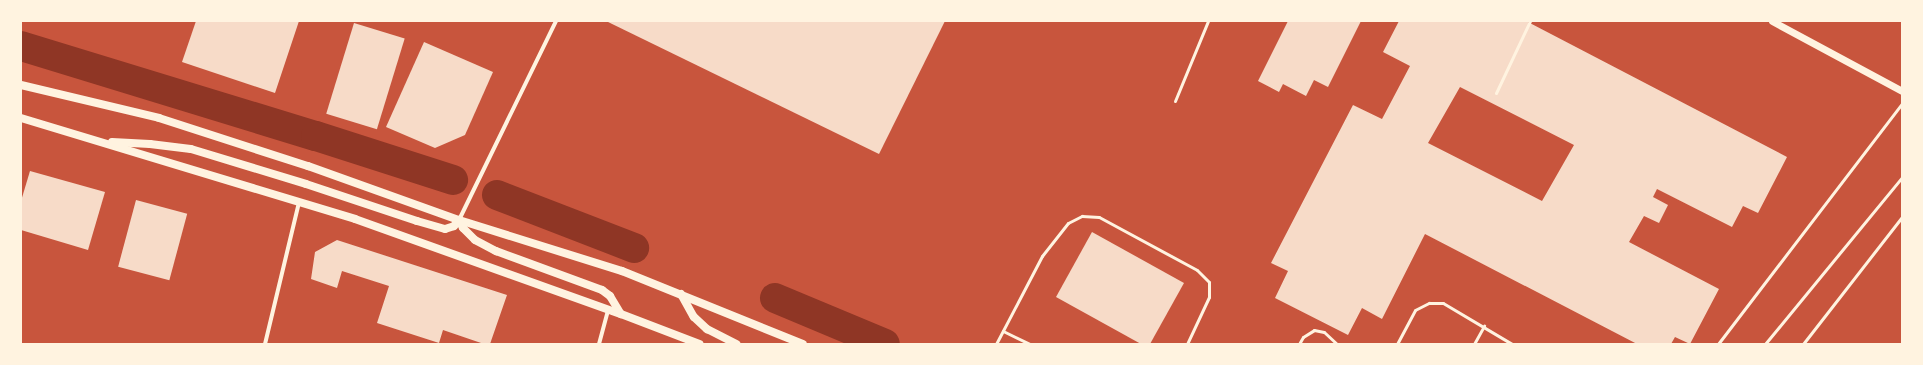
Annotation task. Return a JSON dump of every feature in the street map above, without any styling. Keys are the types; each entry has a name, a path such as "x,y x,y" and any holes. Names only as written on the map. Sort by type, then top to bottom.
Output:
{"main road":[{"path":"21,85 159,118 308,166 459,220 622,271 803,344"},
{"path":"21,118 355,219 622,314 699,344"},
{"path":"101,142 150,144 191,149 306,184 417,222 445,228 454,226 459,220"},
{"path":"459,220 463,228 475,240 496,251 602,290 610,296 622,314"},
{"path":"681,294 694,317 698,321 707,329 736,344"}],"street":[{"path":"459,220 556,21"},
{"path":"1772,21 1902,91"},
{"path":"265,344 299,202"},
{"path":"599,344 608,309"}],"lane":[{"path":"1175,101 1208,21"},
{"path":"1496,93 1530,21"},
{"path":"1718,344 1902,103"},
{"path":"1765,344 1902,177"},
{"path":"996,344 1042,256 1068,223 1082,216 1099,217 1197,270 1209,282 1209,297 1187,344"},
{"path":"1803,344 1902,217"},
{"path":"1397,344 1415,310 1429,303 1443,303 1512,344"},
{"path":"1474,344 1484,326"},
{"path":"1299,344 1303,337 1314,330 1324,332 1336,344"},
{"path":"1003,331 1030,344"}],"building":[{"path":"196,21 299,21 275,93 182,62"},
{"path":"606,21 945,21 879,154"},
{"path":"1288,21 1361,21 1328,87 1314,80 1306,96 1283,84 1279,92 1258,81"},
{"path":"1399,21 1526,21 1787,157 1758,213 1743,206 1732,227 1657,189 1653,197 1668,205 1659,223 1644,216 1629,242 1719,289 1690,344 1675,337 1671,344 1637,344 1425,234 1382,319 1362,308 1348,335 1275,298 1288,271 1271,263 1353,105 1382,119 1410,66 1383,52","holes":["1460,87 1574,145 1542,201 1428,143"]},
{"path":"354,23 405,38 377,129 326,114"},
{"path":"424,42 493,72 465,135 435,148 386,127"},
{"path":"30,171 105,192 88,250 21,230 21,201"},
{"path":"136,200 187,214 169,280 118,267"},
{"path":"1092,232 1184,283 1150,344 1141,344 1056,297"},
{"path":"337,240 507,295 490,344 484,344 443,330 439,343 377,323 389,286 342,271 337,288 311,279 315,252"}],"waterway":[{"path":"21,46 316,136 453,180"},
{"path":"497,195 634,248"},
{"path":"775,298 885,344"}]}
